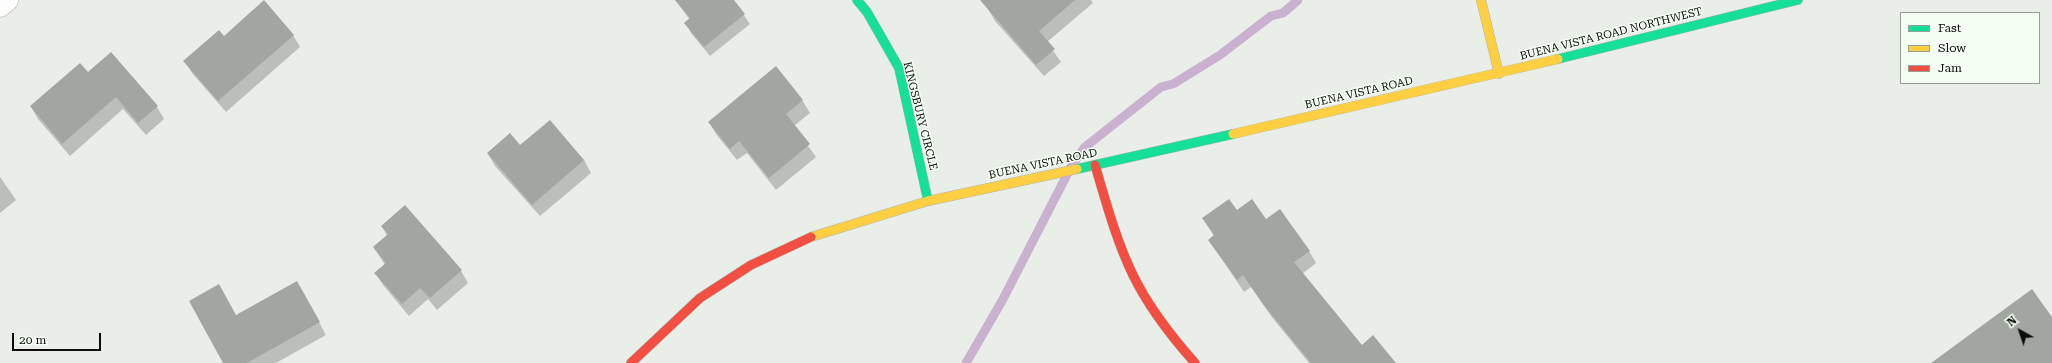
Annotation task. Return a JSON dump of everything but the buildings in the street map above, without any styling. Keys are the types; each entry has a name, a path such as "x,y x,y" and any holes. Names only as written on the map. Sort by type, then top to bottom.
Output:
{"street":[{"path":"0,6 7,0"},
{"name":"KINGSBURY CIRCLE","path":"857,0 867,12 899,68 928,201"},
{"path":"1481,0 1498,74"},
{"name":"BUENA VISTA ROAD NORTHWEST","path":"1498,74 1798,0"},
{"name":"BUENA VISTA ROAD","path":"630,363 700,298 751,265 808,238 928,201 1095,166 1498,74"},
{"path":"1095,166 1117,234 1140,289 1180,346 1195,363"}],"waterway":[{"path":"966,363 1002,301 1072,165 1085,147 1161,87 1173,84 1220,55 1271,16 1283,13 1298,0"}],"traffic: fast":[{"path":"857,0 867,12 899,68 928,201"},
{"path":"1558,59 1798,0"},
{"path":"1077,169 1233,134"}],"traffic: slow":[{"path":"1481,0 1499,74"},
{"path":"1233,134 1558,59"},
{"path":"811,237 928,201 1077,169"}],"traffic: jam":[{"path":"1095,165 1116,235 1139,287 1161,321 1195,363"},
{"path":"631,363 700,298 751,265 811,237"}]}
